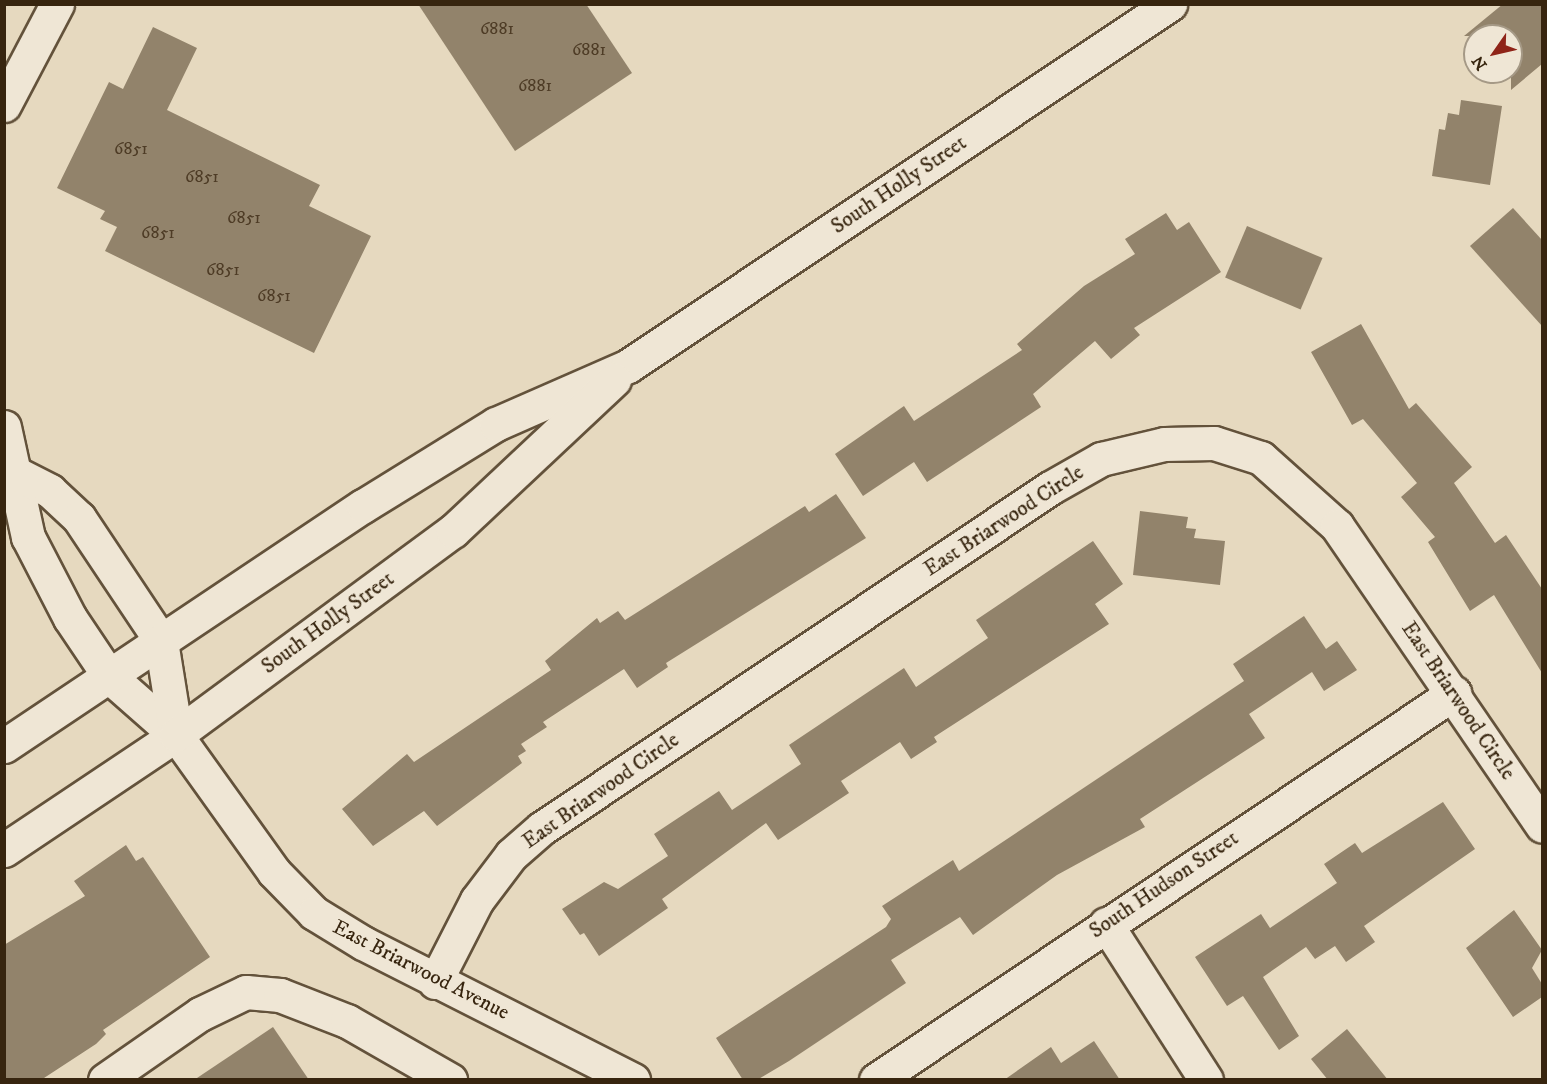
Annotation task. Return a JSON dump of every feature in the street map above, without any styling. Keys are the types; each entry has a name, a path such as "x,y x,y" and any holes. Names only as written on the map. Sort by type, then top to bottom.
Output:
{"street":[{"path":"4,105 57,4"},
{"name":"South Holly Street","path":"4,746 161,641 496,424 628,366 1170,4"},
{"name":"South Holly Street","path":"4,850 176,735 453,531 523,470 628,366"},
{"path":"4,427 17,474 28,537 109,676 176,735"},
{"name":"East Briarwood Circle","path":"435,982 477,900 511,855 542,828 1101,459 1164,444 1214,443 1261,458 1337,526 1454,693 1542,825"},
{"path":"17,474 50,491 80,518 161,641 176,735"},
{"name":"South Hudson Street","path":"876,1080 1454,693"},
{"name":"East Briarwood Avenue","path":"176,735 274,872 314,913 435,982 585,1051 633,1080"},
{"path":"1106,924 1206,1080"},
{"path":"105,1080 200,1014 246,992 280,995 347,1021 450,1080"}],"building":[{"path":"418,4 586,4 632,73 515,151"},
{"path":"1503,4 1542,4 1542,64 1523,80 1523,24 1479,24"},
{"path":"153,27 197,48 167,110 320,185 309,206 371,236 314,353 105,251 117,227 100,219 105,211 57,188 109,82 123,89"},
{"path":"1461,100 1502,106 1490,185 1432,176 1439,129 1445,130 1448,113 1459,115"},
{"path":"1513,208 1542,240 1542,326 1470,246"},
{"path":"1166,213 1177,230 1189,222 1221,272 1134,328 1140,335 1111,359 1095,341 1033,394 1041,407 927,482 914,462 863,496 835,454 904,406 914,421 1022,350 1017,344 1084,286 1135,254 1125,239"},
{"path":"1247,226 1322,258 1301,310 1225,278"},
{"path":"1361,324 1409,409 1416,403 1472,467 1454,483 1495,543 1506,535 1542,589 1542,673 1494,595 1470,611 1428,542 1435,537 1401,497 1417,483 1363,419 1352,425 1311,352"},
{"path":"836,494 866,538 666,663 668,667 637,688 624,669 543,722 547,727 521,744 526,751 518,756 522,763 437,826 424,811 373,846 342,809 407,754 414,762 551,670 545,661 597,618 600,623 618,611 625,620 805,506 809,512"},
{"path":"1140,511 1188,517 1186,528 1196,529 1194,538 1225,541 1220,585 1133,575"},
{"path":"1093,541 1123,584 1095,604 1109,624 934,737 937,742 911,759 900,742 841,781 849,793 778,840 766,823 662,899 668,908 599,956 584,933 580,935 562,909 604,882 618,889 668,856 654,834 719,791 732,810 801,764 789,745 904,668 916,687 988,638 976,620"},
{"path":"1304,616 1326,649 1337,641 1357,670 1324,691 1312,672 1249,714 1265,738 1140,819 1145,827 1057,875 973,935 960,917 891,960 906,983 789,1061 757,1080 743,1080 716,1038 886,927 891,919 882,906 953,860 959,871 1244,681 1233,664"},
{"path":"1443,802 1475,849 1364,926 1375,942 1346,962 1335,946 1315,959 1306,947 1263,977 1299,1036 1279,1050 1243,996 1227,1006 1195,957 1261,914 1270,928 1337,883 1324,864 1355,843 1362,853"},
{"path":"126,845 136,861 143,857 210,957 103,1030 106,1034 96,1044 44,1078 4,1080 4,945 85,896 74,881"},
{"path":"1514,910 1542,950 1532,968 1542,984 1542,997 1513,1017 1466,948"},
{"path":"273,1027 309,1080 194,1080"},
{"path":"1347,1029 1388,1080 1328,1080 1311,1059"},
{"path":"1094,1041 1120,1080 1004,1080 1051,1047 1061,1063"}]}
